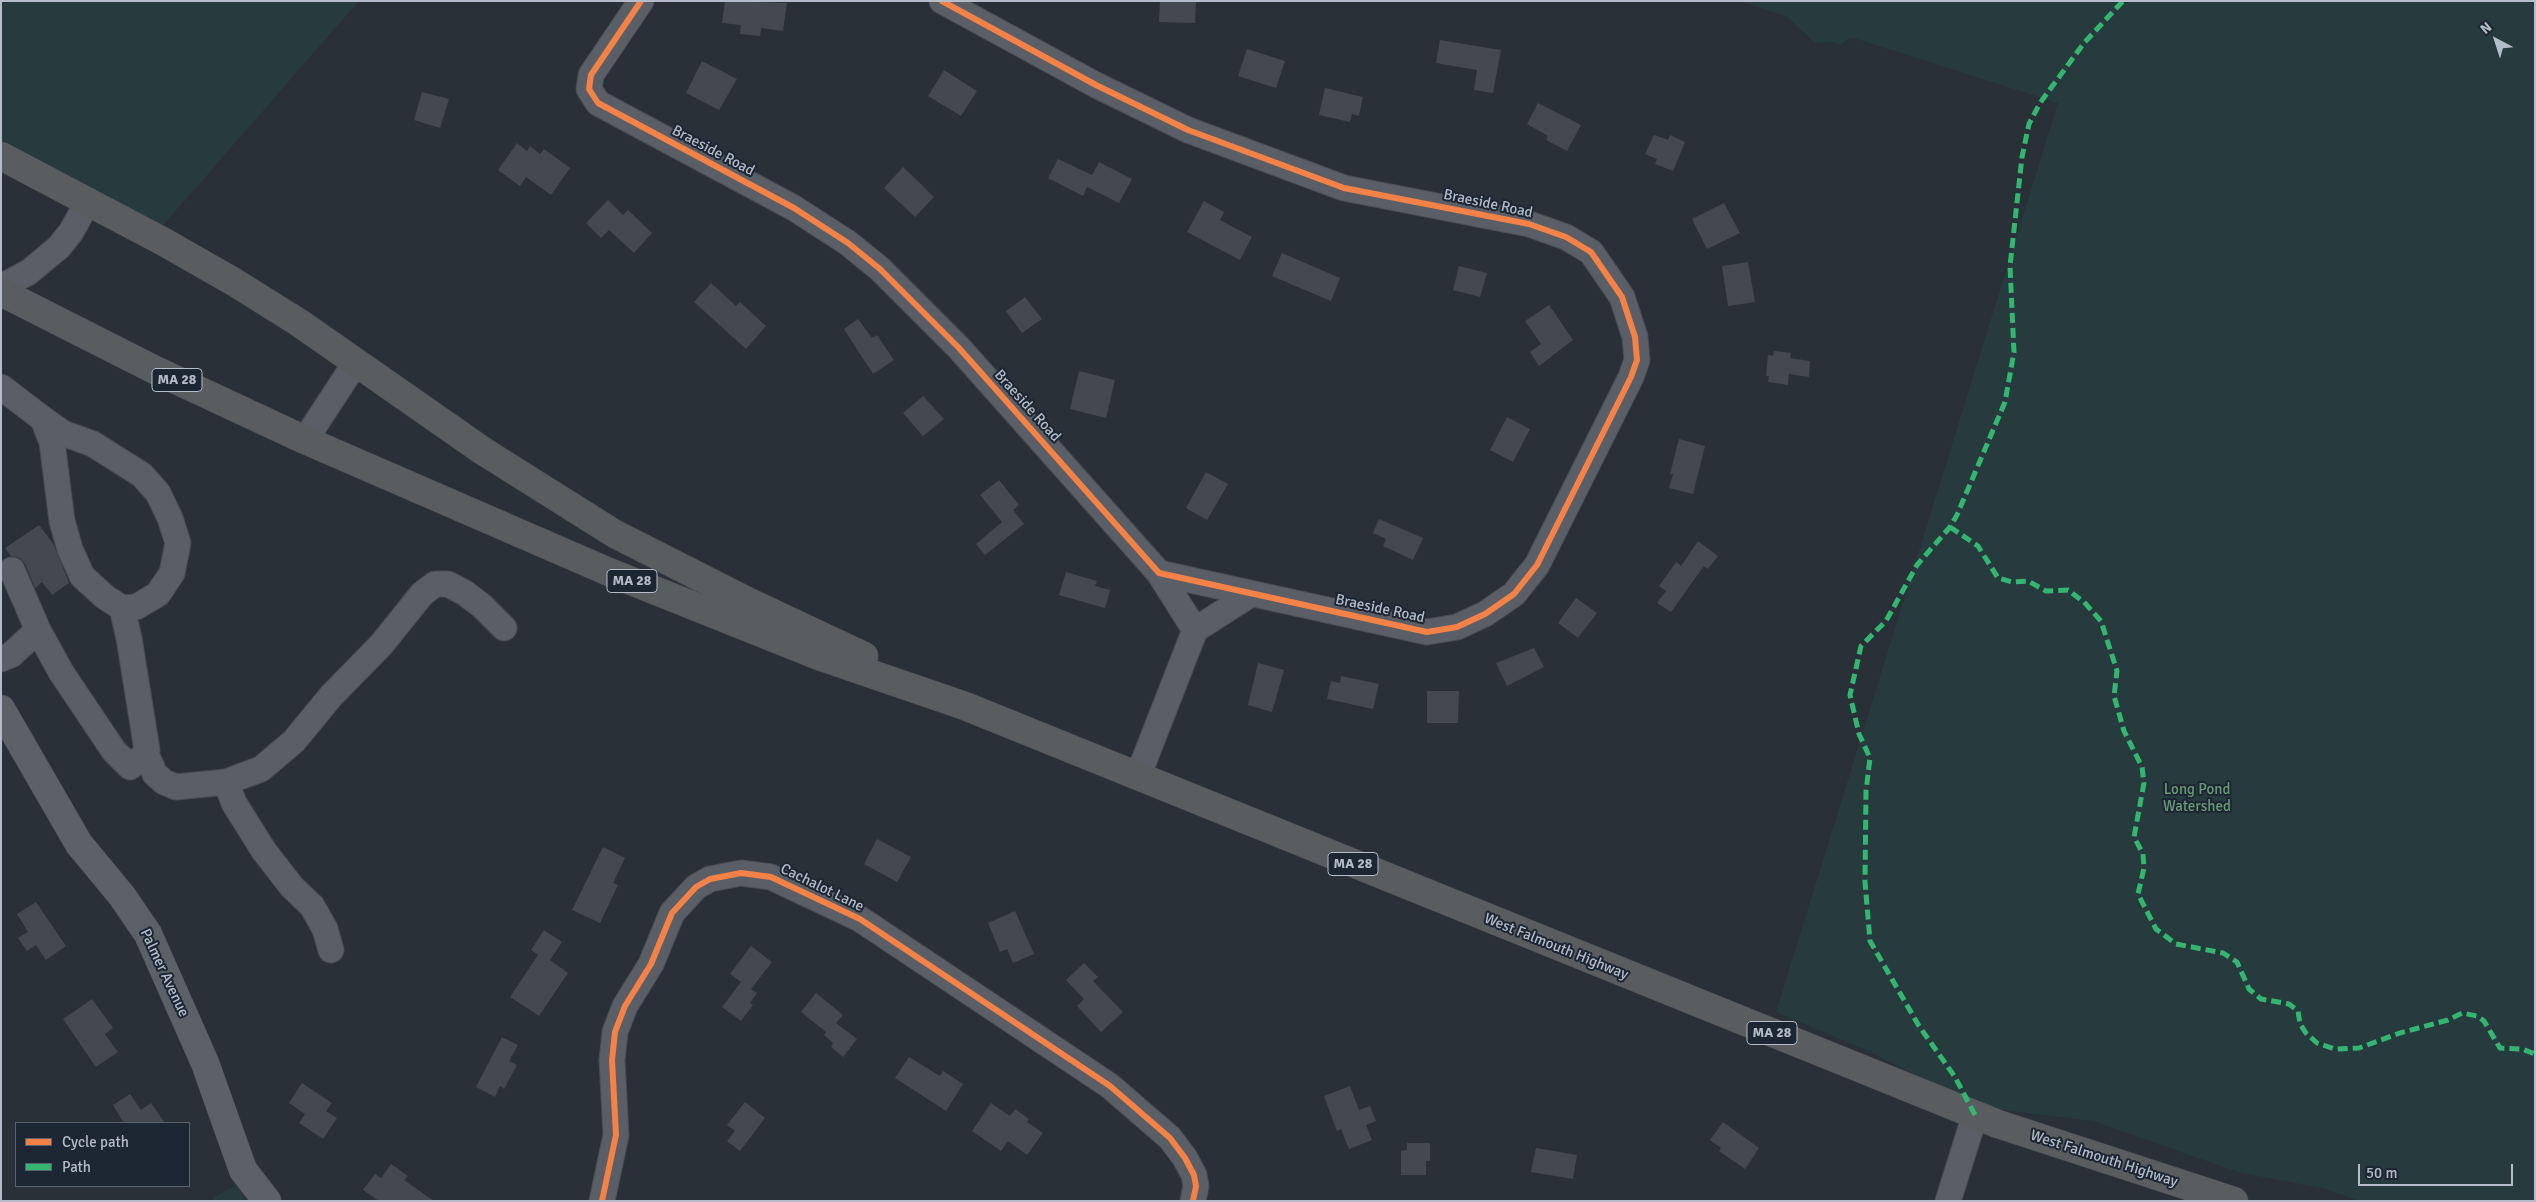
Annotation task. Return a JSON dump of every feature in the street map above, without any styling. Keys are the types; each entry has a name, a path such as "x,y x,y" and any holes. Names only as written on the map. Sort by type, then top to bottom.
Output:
{"highway":[{"name":"MA 28","path":"1,156 164,242 234,282 298,322 483,451 616,534 747,601 965,706"},
{"name":"MA 28","path":"1,292 155,370 305,440 609,572 818,656 965,706 1138,776"},
{"name":"West Falmouth Highway","path":"1138,776 1975,1115 2234,1201"}],"main road":[{"name":"Palmer Avenue","path":"1,709 79,844 122,896 148,934 205,1063 243,1170 267,1201"}],"street":[{"name":"Braeside Road","path":"641,1 591,76 589,88 598,103 794,208 848,243 880,269 959,348 1159,573 1195,630"},
{"name":"Braeside Road","path":"942,1 1096,85 1188,130 1344,188 1529,224 1566,237 1591,252 1622,297 1635,337 1637,360 1631,378 1536,565 1514,594 1485,614 1457,627 1428,632 1159,573"},
{"path":"1,287 28,272 59,246 71,232 87,203"},
{"path":"305,440 356,362"},
{"path":"1,387 42,420 63,433 93,444 142,475 158,493 170,518 178,543 172,573 158,594 136,607 122,608 105,597 82,576 70,549 62,521 52,442 42,420"},
{"path":"12,570 38,630 60,672 114,751 130,767 146,754"},
{"path":"122,608 129,638 146,754 155,774 164,782 176,787 226,782 260,769 294,741 331,696 381,645 422,594 435,584 448,584 465,593 482,606 504,628"},
{"path":"1138,776 1195,630 1251,594"},
{"path":"1,659 11,655 38,630"},
{"path":"226,782 234,803 264,851 292,887 312,906 325,929 331,950"},
{"name":"Cachalot Lane","path":"602,1201 616,1135 612,1060 615,1032 626,1006 651,964 672,913 696,887 710,879 741,873 771,877 860,919 1110,1086 1170,1138 1185,1158 1194,1175 1196,1186 1193,1201"},
{"path":"1948,1201 1975,1115"}],"green space":[{"path":"1,1 359,1 153,237 1,156"},
{"name":"Long Pond Watershed","path":"1740,1 2535,1 2535,1201 2360,1201 2322,1188 2241,1173 2093,1121 1980,1107 1866,1050 1776,1012 2058,103 1854,38 1848,39 1841,45 1834,42 1815,43 1788,17"},
{"path":"237,1185 246,1201 212,1201 214,1197"}],"building":[{"path":"725,1 787,3 783,31 761,28 760,36 740,34 741,25 722,23"},
{"path":"1160,1 1196,1 1195,23 1159,22"},
{"path":"1440,40 1501,50 1493,93 1474,90 1477,70 1436,63"},
{"path":"1247,49 1285,61 1276,88 1238,76"},
{"path":"702,61 737,79 719,110 686,93"},
{"path":"944,70 977,91 961,116 928,96"},
{"path":"1325,88 1363,97 1359,116 1352,114 1350,122 1319,115"},
{"path":"422,92 449,99 440,128 414,120"},
{"path":"1538,103 1581,125 1567,151 1546,140 1548,136 1527,124"},
{"path":"1654,135 1668,140 1670,135 1685,142 1673,171 1655,164 1657,159 1645,154"},
{"path":"517,143 527,151 530,146 540,154 544,149 570,168 551,195 526,177 520,186 498,170"},
{"path":"1058,159 1092,175 1099,162 1132,179 1119,203 1087,187 1083,196 1048,178"},
{"path":"903,167 934,197 915,217 884,188"},
{"path":"608,200 623,215 628,210 652,233 634,253 609,230 601,238 586,223"},
{"path":"1204,201 1224,212 1220,220 1252,237 1240,260 1187,232"},
{"path":"1724,203 1740,233 1707,249 1692,219"},
{"path":"1282,253 1340,278 1331,301 1272,276"},
{"path":"1748,262 1755,302 1728,306 1722,266"},
{"path":"1459,266 1487,273 1480,297 1453,290"},
{"path":"711,283 736,306 740,302 766,326 746,349 694,302"},
{"path":"1025,297 1042,319 1022,333 1006,311"},
{"path":"1549,305 1573,340 1539,366 1530,352 1541,344 1525,321"},
{"path":"858,319 872,338 877,335 894,360 873,374 844,329"},
{"path":"1774,351 1791,353 1790,358 1810,361 1809,377 1789,374 1788,385 1768,382 1769,376 1766,376 1768,355 1773,356"},
{"path":"1079,371 1115,380 1106,418 1070,409"},
{"path":"923,396 944,419 923,436 903,413"},
{"path":"1507,417 1530,429 1513,462 1490,450"},
{"path":"1679,439 1705,446 1693,494 1669,488 1673,474 1670,474"},
{"path":"1206,472 1228,484 1207,520 1186,508"},
{"path":"999,480 1019,505 1013,510 1024,524 985,555 976,544 1002,522 980,495"},
{"path":"1379,519 1423,538 1413,560 1383,546 1386,539 1373,533"},
{"path":"39,525 54,545 69,583 52,595 42,582 35,588 25,564 20,558 11,556 5,548"},
{"path":"1698,541 1718,556 1708,569 1704,566 1671,612 1657,603 1666,591 1659,586 1676,562 1681,566"},
{"path":"1066,572 1097,581 1095,586 1110,590 1105,608 1059,595"},
{"path":"1576,598 1597,613 1578,638 1558,623"},
{"path":"1534,648 1544,667 1507,686 1496,663"},
{"path":"1258,663 1284,670 1272,712 1248,705"},
{"path":"1341,676 1379,684 1373,709 1327,699 1331,681 1340,683"},
{"path":"1427,691 1459,691 1458,723 1427,723"},
{"path":"877,839 911,857 897,882 864,864"},
{"path":"603,847 625,858 613,883 618,885 600,923 572,910"},
{"path":"36,902 66,946 46,960 36,945 27,951 18,938 28,932 17,914"},
{"path":"1015,911 1034,954 1013,963 1007,949 1000,952 988,923"},
{"path":"544,930 562,942 550,960 568,973 539,1016 510,997 538,955 531,950"},
{"path":"751,946 772,962 751,989 757,993 750,1003 753,1005 741,1021 722,1007 741,982 730,974"},
{"path":"1084,963 1098,977 1093,981 1123,1012 1101,1032 1077,1006 1084,999 1066,980"},
{"path":"816,993 843,1015 836,1023 857,1039 843,1057 831,1047 833,1043 824,1035 826,1032 801,1012"},
{"path":"92,999 113,1028 105,1034 118,1052 96,1067 63,1019"},
{"path":"502,1037 518,1045 509,1061 517,1065 504,1089 500,1086 495,1097 476,1087"},
{"path":"909,1057 940,1076 943,1071 963,1084 946,1111 895,1078"},
{"path":"302,1083 332,1103 326,1111 337,1118 323,1139 299,1123 305,1114 289,1103"},
{"path":"1350,1086 1359,1110 1370,1106 1376,1121 1366,1125 1372,1140 1349,1149 1341,1129 1337,1131 1324,1096"},
{"path":"130,1094 141,1110 151,1103 164,1122 123,1122 113,1105"},
{"path":"745,1102 765,1118 740,1151 727,1141 735,1131 727,1125"},
{"path":"991,1103 1010,1116 1015,1109 1029,1119 1027,1122 1043,1133 1027,1155 1008,1141 1001,1151 972,1131"},
{"path":"1723,1122 1759,1148 1745,1169 1719,1151 1721,1148 1710,1140"},
{"path":"1407,1143 1430,1143 1430,1161 1426,1161 1426,1175 1401,1175 1401,1151 1407,1150"},
{"path":"1536,1148 1577,1155 1573,1179 1531,1172"},
{"path":"391,1164 408,1176 404,1180 434,1201 379,1201 363,1190 375,1174 381,1178"}],"marked path":[{"path":"1975,1115 1955,1077 1919,1026 1870,941 1865,882 1866,791 1870,758 1859,734 1850,695 1861,646 1886,621 1917,565 1950,527 1957,515 2005,402 2014,352 2010,266 2022,157 2029,124 2040,103 2084,43 2123,1"},
{"path":"1950,527 1978,546 1998,578 2012,582 2028,581 2046,591 2068,590 2084,602 2101,621 2117,671 2114,696 2124,731 2142,767 2144,783 2134,837 2143,854 2144,868 2138,894 2156,929 2176,944 2223,953 2237,962 2249,989 2261,999 2289,1004 2298,1011 2300,1024 2306,1033 2317,1043 2335,1049 2359,1048 2400,1033 2448,1020 2462,1013 2477,1016 2484,1021 2500,1048 2522,1049 2535,1054"}],"cycle path":[{"path":"641,1 591,75 589,89 598,103 794,208 848,243 880,269 959,348 1159,573 1427,632 1457,627 1485,614 1514,594 1537,565 1631,377 1637,360 1635,337 1622,297 1591,252 1566,237 1529,224 1344,188 1188,130 1096,85 942,1"},
{"path":"602,1201 616,1135 612,1060 615,1032 625,1006 651,964 672,913 696,887 710,879 741,873 771,877 860,919 1110,1086 1170,1138 1185,1158 1194,1175 1196,1186 1193,1201"}]}
